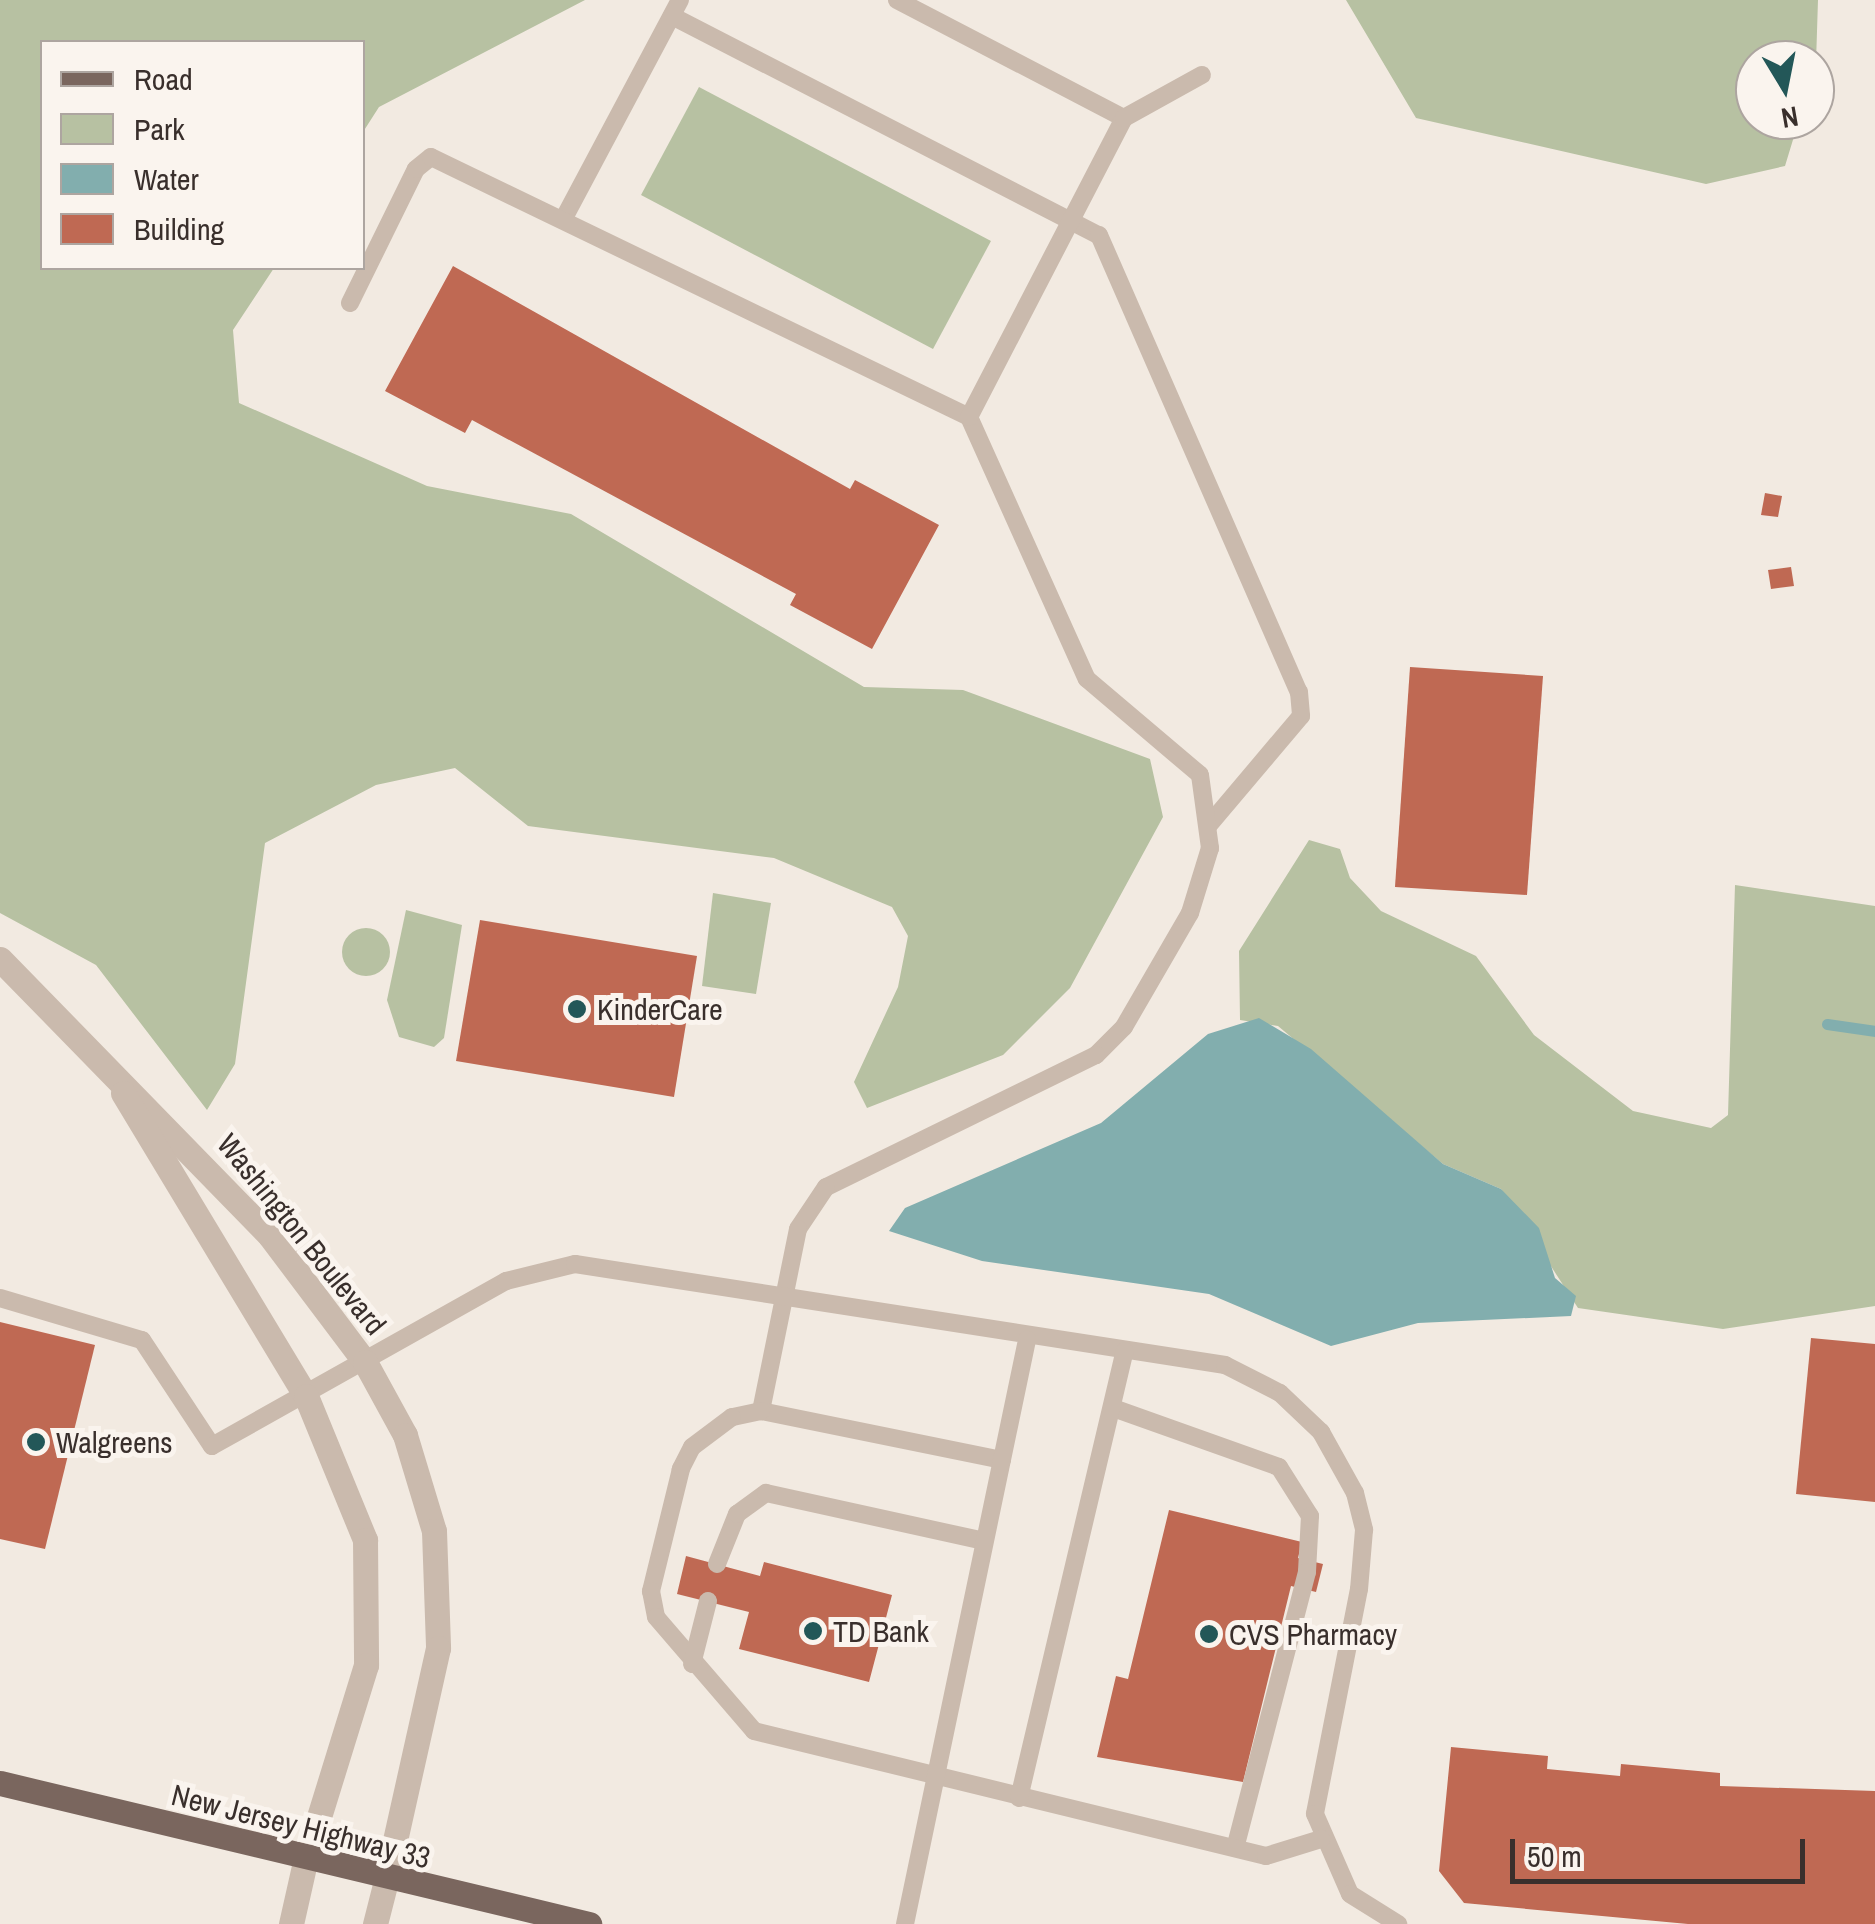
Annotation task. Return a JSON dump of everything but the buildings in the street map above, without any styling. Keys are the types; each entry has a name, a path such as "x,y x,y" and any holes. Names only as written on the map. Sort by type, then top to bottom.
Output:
{"main road":[{"name":"New Jersey Highway 33","path":"0,1784 305,1862 589,1924"}],"street":[{"name":"Washington Boulevard","path":"0,959 270,1236 365,1362 424,1485 440,1590 438,1648 375,1924"},
{"name":"Washington Boulevard","path":"112,1076 306,1396 365,1540 370,1626 340,1765 305,1862 291,1924"}],"lane":[{"path":"896,0 1124,118"},
{"path":"564,218 676,8 1070,216 1099,235 1299,692 1302,716 1208,826"},
{"path":"969,417 1124,118 1202,75"},
{"path":"350,303 416,168 431,157 969,417 1087,679 1184,752 1200,775 1208,826 1190,913 1124,1027 1096,1055 826,1188 798,1230 760,1411"},
{"path":"0,1298 142,1340 212,1446 506,1281 576,1264 1026,1340 1226,1365 1280,1393 1321,1432 1355,1492 1364,1530 1359,1589 1316,1792 1321,1838 1350,1894 1398,1924"},
{"path":"905,1924 930,1777 1026,1340"},
{"path":"1019,1798 1116,1409 1125,1351"},
{"path":"1116,1409 1279,1467 1310,1516 1307,1572 1235,1848"},
{"path":"1002,1460 760,1411 710,1432 681,1469 651,1592 656,1617 692,1664 754,1731 1266,1856 1321,1838"},
{"path":"717,1564 737,1514 766,1494 984,1541"},
{"path":"692,1664 708,1602"}],"green space":[{"path":"0,0 585,0 379,107 365,129 365,40 40,40 40,270 273,270 233,330 239,403 427,486 571,514 864,687 963,690 1150,759 1163,817 1070,988 1003,1055 867,1108 854,1082 898,987 908,936 892,907 774,858 528,826 455,768 376,785 265,843 235,1064 207,1110 96,965 0,913"},
{"path":"1346,0 1818,0 1817,40 1735,40 1735,140 1793,140 1785,166 1706,184 1416,118"},
{"path":"699,87 991,241 933,349 641,195"},
{"path":"1309,840 1340,849 1350,878 1381,911 1476,956 1534,1035 1633,1111 1711,1128 1728,1115 1735,885 1875,906 1875,1306 1723,1329 1578,1308 1501,1189 1443,1164 1278,1026 1240,1020 1239,951"},
{"path":"713,893 771,903 756,994 702,986"},
{"path":"406,910 462,925 444,1038 434,1047 399,1037 387,1000"},
{"path":"366,928 383,935 390,952 383,969 366,976 349,969 342,952 349,935"}],"water":[{"path":"1259,1018 1311,1049 1443,1164 1501,1189 1539,1228 1555,1278 1576,1296 1571,1316 1418,1323 1331,1346 1209,1294 982,1261 889,1231 905,1208 1101,1123 1208,1034"}],"waterway":[{"path":"1827,1024 1875,1031"}],"place":[{"name":"KinderCare","path":"577,1009"},
{"name":"Walgreens","path":"36,1442"},
{"name":"TD Bank","path":"813,1631"},
{"name":"CVS Pharmacy","path":"1209,1634"}]}
